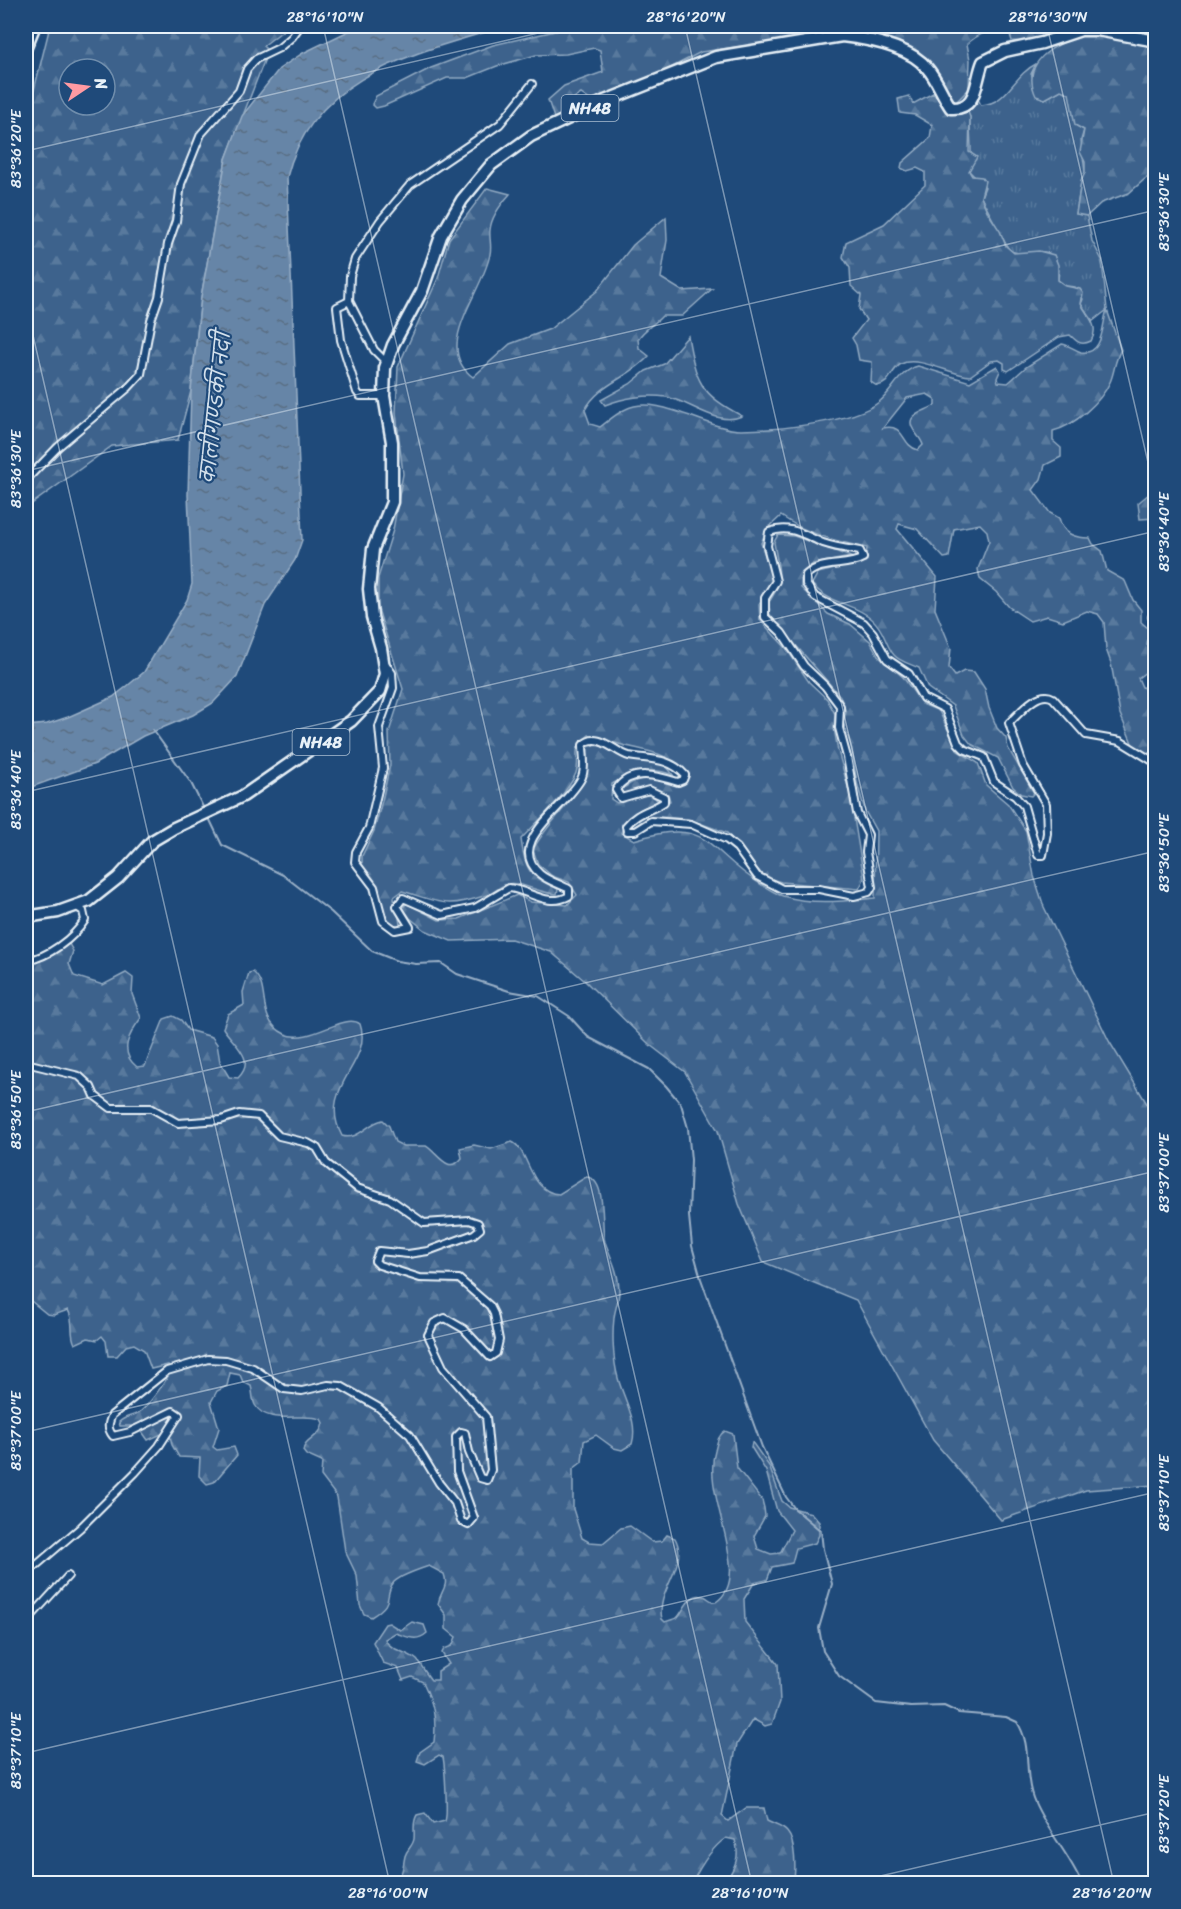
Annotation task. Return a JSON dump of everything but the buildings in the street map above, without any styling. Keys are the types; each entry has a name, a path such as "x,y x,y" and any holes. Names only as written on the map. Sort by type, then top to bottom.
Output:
{"highway":[{"name":"NH48","path":"26,917 77,907 118,878 152,841 229,804 310,750 363,711 380,691 385,674 381,648 372,617 369,589 373,549 392,502 392,442 384,396 386,362 422,291 441,236 462,200 490,165 531,136 631,90 716,57 842,36 878,42 921,61 929,70 951,108 959,108 966,106 974,95 983,62 1005,51 1042,43 1082,30 1097,30 1155,41"}],"main road":[{"path":"26,48 35,26"}],"street":[{"path":"26,480 84,422 128,388 141,374 151,320 159,297 168,244 176,221 181,184 201,134 239,91 247,69 256,59 279,48 300,26"},
{"path":"386,362 374,350 349,301 350,276 355,259 396,200 421,177 500,124 532,84"},
{"path":"349,301 340,304 336,311 341,340 357,392 360,396 384,396"},
{"path":"382,661 389,668 393,683 391,698 379,726 383,768 369,828 356,852 356,862 374,887 383,921 395,930 410,927 397,906 403,898 442,915 475,908 509,888 544,899 560,900 569,896 569,889 545,878 534,868 528,853 531,840 576,788 583,775 583,746 587,741 596,740 607,743 621,753 631,756 655,757 680,769 685,775 683,780 678,782 664,776 644,775 619,786 616,790 621,798 649,790 664,797 664,802 660,805 639,813 631,820 626,826 627,831 635,831 651,822 692,824 727,840 737,848 757,876 782,889 819,888 854,896 869,892 872,887 866,852 868,835 857,813 847,757 838,728 840,706 825,686 808,671 786,637 768,622 763,612 765,598 776,581 767,546 769,532 775,530 800,531 824,543 860,551 862,558 858,561 832,564 810,572 806,575 806,584 815,597 864,623 873,633 887,659 909,674 923,698 945,709 960,746 984,757 994,782 1015,796 1024,807 1038,855 1043,855 1045,846 1046,804 1023,765 1009,723 1040,696 1048,695 1053,698 1086,735 1120,741 1155,763"},
{"path":"1155,610 1152,617 1155,624"},
{"path":"1155,666 1155,681"},
{"path":"26,961 53,950 79,930 85,920 83,911 77,907"},
{"path":"26,1063 79,1076 91,1087 95,1096 111,1108 151,1108 178,1123 221,1120 239,1114 260,1116 279,1136 308,1143 317,1148 326,1163 357,1188 390,1199 424,1223 469,1220 478,1223 480,1229 474,1234 428,1251 408,1254 379,1251 374,1257 379,1265 420,1278 459,1279 490,1306 494,1314 499,1340 496,1353 490,1357 464,1329 445,1318 434,1323 429,1335 443,1367 480,1409 488,1426 491,1470 487,1480 480,1478 477,1472 465,1433 461,1432 456,1437 458,1471 474,1518 468,1525 461,1521 455,1503 439,1483 410,1435 378,1407 341,1386 328,1385 302,1391 284,1389 246,1366 217,1360 191,1363 167,1371 112,1415 108,1430 113,1436 130,1432 176,1411 179,1415 178,1420 159,1446 80,1528 26,1574"},
{"path":"26,1622 68,1576"}],"green space":[{"path":"50,26 289,26 263,46 268,51 226,159 201,297 191,391 178,440 112,446 26,508 26,122"},
{"path":"577,26 1081,26 1025,42 1012,41 1008,28 976,37 967,44 970,60 969,89 954,104 929,65 881,39 848,31 701,52 651,78 590,100 581,94 574,98 570,112 554,118 548,100 564,86 603,72 600,50 594,48 566,54 536,55 497,66 467,78 447,78 384,106 376,108 372,104 376,96 431,68 493,45"},
{"path":"1093,26 1155,26 1155,35"},
{"path":"1101,33 1155,43 1155,174 1145,179 1129,193 1101,203 1087,216 1076,214 1081,182 1085,172 1085,162 1080,152 1084,130 1075,125 1069,93 1061,90 1045,99 1036,96 1032,82 1034,70 1040,59 1050,50 1075,38"},
{"path":"1036,64 1031,74 1045,99 1061,90 1070,93 1075,125 1084,130 1081,140 1085,172 1081,182 1076,214 1087,216 1092,241 1102,260 1107,310 1093,321 1081,304 1083,299 1075,287 1066,286 1058,280 1059,270 1049,253 1019,253 1009,250 981,197 985,187 969,171 970,117 964,112 978,99 981,105 998,100 1028,69"},
{"path":"933,93 949,114 968,112 970,117 969,152 977,157 969,171 972,176 982,177 985,181 981,197 1006,246 1014,253 1039,251 1054,255 1058,265 1058,280 1066,286 1080,289 1083,293 1081,304 1094,326 1094,331 1091,341 1084,343 1070,335 1059,337 1008,371 1004,369 1004,363 999,360 991,361 970,376 908,362 901,364 885,383 877,386 871,382 872,362 859,360 852,338 866,320 859,309 861,295 851,286 850,268 843,257 846,242 884,224 925,185 925,172 917,168 907,171 901,168 902,163 930,138 932,125 915,115 900,113 898,99 909,96 913,104"},
{"path":"487,188 510,194 492,220 491,251 486,269 458,335 457,350 461,365 473,377 510,344 550,329 597,291 633,245 666,217 667,240 661,278 682,291 712,289 682,316 662,316 641,335 638,339 639,348 649,356 633,370 598,393 585,410 590,424 600,427 626,409 638,405 667,409 713,424 741,430 813,424 867,409 884,398 906,372 918,366 970,382 997,366 1000,371 998,382 1008,383 1026,367 1062,344 1081,352 1094,349 1101,337 1107,310 1121,350 1110,382 1094,405 1078,419 1053,431 1053,441 1061,448 1061,457 1045,465 1041,479 1033,490 1050,513 1059,518 1066,531 1074,536 1090,538 1093,544 1102,551 1107,571 1125,581 1133,600 1141,610 1141,622 1149,629 1147,645 1155,650 1155,665 1138,678 1142,687 1155,695 1153,753 1137,755 1120,714 1111,663 1106,649 1104,622 1098,614 1087,611 1063,621 1047,616 1030,621 1009,607 980,579 978,569 989,541 987,531 980,524 954,529 949,557 944,558 917,529 899,524 897,529 937,577 935,609 951,648 949,668 955,676 964,671 974,672 985,689 997,728 1006,738 1008,748 1034,793 1031,796 1021,794 1013,787 998,758 971,744 964,735 953,706 928,688 919,668 894,655 876,623 858,610 826,596 812,584 818,573 865,562 867,548 811,532 781,516 767,529 761,543 773,581 759,604 760,620 786,648 809,682 827,699 835,714 834,728 838,751 850,794 864,879 859,889 781,882 764,877 727,833 688,819 659,817 648,820 633,829 631,824 670,801 668,794 650,788 621,795 619,792 628,785 644,779 683,783 686,773 674,762 661,755 589,735 579,745 576,773 567,789 521,839 524,858 530,871 558,889 557,894 518,884 507,884 487,895 462,902 444,903 402,891 394,897 400,926 391,924 385,917 378,889 362,865 362,856 374,831 382,801 390,765 389,732 403,689 378,609 378,578 393,530 403,474 396,412 398,367 438,278 449,239","holes":["927,394 935,399 935,405 918,413 912,419 912,427 923,445 918,450 908,444 896,429 883,428 907,398"]},
{"path":"688,336 694,365 702,385 717,401 742,416 733,419 713,416 666,397 635,397 605,405 601,400 630,384 646,371 664,364"},
{"path":"1155,489 1155,518 1140,519 1138,503"},
{"path":"778,535 794,536 851,557 813,564 801,573 801,588 828,614 850,624 870,641 879,657 903,677 922,704 939,711 958,751 978,763 986,785 1008,804 1026,831 1034,876 1044,907 1109,1041 1155,1117 1155,1485 1086,1490 1001,1520 933,1440 856,1300 763,1262 739,1204 718,1131 685,1072 650,1045 585,981 551,952 511,939 451,941 425,930 410,918 403,908 406,903 439,920 459,919 517,895 531,902 567,905 577,895 569,882 552,876 538,864 533,850 538,840 582,783 587,771 588,747 594,746 605,747 632,759 657,762 666,766 673,775 657,771 642,772 627,776 612,784 611,799 617,803 644,795 654,797 658,801 631,816 621,833 634,840 660,833 679,832 694,835 706,841 744,873 770,890 794,899 840,901 875,898 876,831 865,811 857,783 852,749 843,722 846,712 840,696 772,618 766,606 778,582 774,542"},
{"path":"65,944 69,944 73,951 69,964 74,976 103,985 126,973 133,978 132,994 141,1018 129,1037 127,1049 131,1061 137,1067 145,1066 164,1019 173,1016 181,1020 188,1030 212,1037 217,1044 220,1062 229,1077 238,1078 243,1071 244,1058 223,1028 228,1014 244,1005 243,992 249,973 253,972 262,986 266,1012 270,1020 285,1034 295,1036 315,1033 345,1022 353,1021 360,1024 362,1038 359,1051 340,1089 336,1103 336,1119 342,1136 353,1136 383,1120 389,1126 395,1142 403,1146 426,1146 447,1164 452,1165 462,1158 460,1148 474,1145 491,1149 512,1142 518,1146 535,1179 549,1192 559,1194 586,1177 593,1179 598,1185 605,1242 619,1284 613,1325 615,1363 620,1386 630,1410 634,1436 632,1444 622,1450 614,1448 596,1435 584,1441 582,1462 573,1469 573,1509 582,1538 589,1542 603,1543 621,1528 630,1526 652,1542 662,1541 667,1535 675,1538 678,1558 663,1598 662,1619 665,1622 677,1618 690,1599 694,1597 703,1596 716,1602 727,1590 730,1574 729,1555 715,1490 713,1469 717,1442 725,1431 733,1434 737,1468 762,1500 765,1516 754,1536 758,1549 771,1554 780,1553 792,1530 777,1511 766,1471 751,1447 752,1442 769,1466 782,1501 789,1507 811,1513 819,1522 819,1535 815,1543 796,1548 792,1563 772,1567 767,1580 754,1583 744,1599 745,1622 778,1664 780,1702 772,1724 765,1726 753,1719 737,1744 722,1816 728,1821 746,1808 764,1808 767,1821 783,1828 790,1837 795,1872 793,1883 725,1883 737,1858 735,1840 726,1838 711,1852 692,1883 384,1883 401,1874 406,1854 413,1841 417,1815 425,1813 433,1824 445,1821 446,1790 443,1757 439,1755 425,1764 417,1761 420,1752 434,1742 435,1733 433,1710 423,1682 412,1677 403,1680 398,1668 383,1663 373,1642 385,1624 389,1623 400,1630 412,1622 424,1625 427,1633 419,1638 395,1633 385,1639 395,1649 417,1660 431,1680 438,1680 438,1671 449,1664 442,1653 444,1649 452,1646 456,1637 446,1629 446,1615 438,1604 445,1586 444,1574 429,1566 401,1577 394,1582 387,1603 379,1612 371,1617 364,1614 360,1605 357,1576 345,1551 337,1497 321,1476 322,1462 306,1455 303,1451 306,1444 322,1428 321,1419 268,1415 255,1405 251,1386 243,1382 240,1375 230,1373 227,1386 217,1391 211,1402 219,1428 213,1447 217,1450 234,1447 237,1455 214,1482 207,1484 199,1476 200,1458 179,1457 172,1445 170,1435 166,1432 148,1440 138,1426 120,1426 119,1422 138,1413 153,1398 170,1371 168,1365 151,1369 144,1350 134,1344 126,1346 117,1356 108,1356 106,1341 102,1336 97,1340 88,1338 75,1344 68,1310 54,1315 47,1314 26,1297 26,966"}],"water":[{"name":"कालीगण्डकी नदी","path":"359,26 506,26 438,46 373,73 345,91 320,113 300,142 287,177 302,540 295,560 265,605 237,677 213,703 193,715 143,736 95,764 26,789 26,726 47,724 68,717 113,697 126,687 144,672 187,600 192,584 188,495 191,391 201,297 226,159 242,116 279,69 303,53"}],"waterway":[{"path":"153,730 191,783 205,811"},
{"path":"208,816 222,845 283,875 331,912 372,951 397,961 416,964 441,963 457,974 509,991 538,996 569,1016 588,1037 649,1069 681,1104 688,1128 691,1160 689,1216 692,1246 701,1279 762,1447 786,1497 795,1509 821,1531 832,1584 819,1628 823,1651 839,1676 876,1703 911,1707 944,1706 959,1713 1006,1717 1017,1722 1025,1740 1033,1798 1082,1884"}]}
